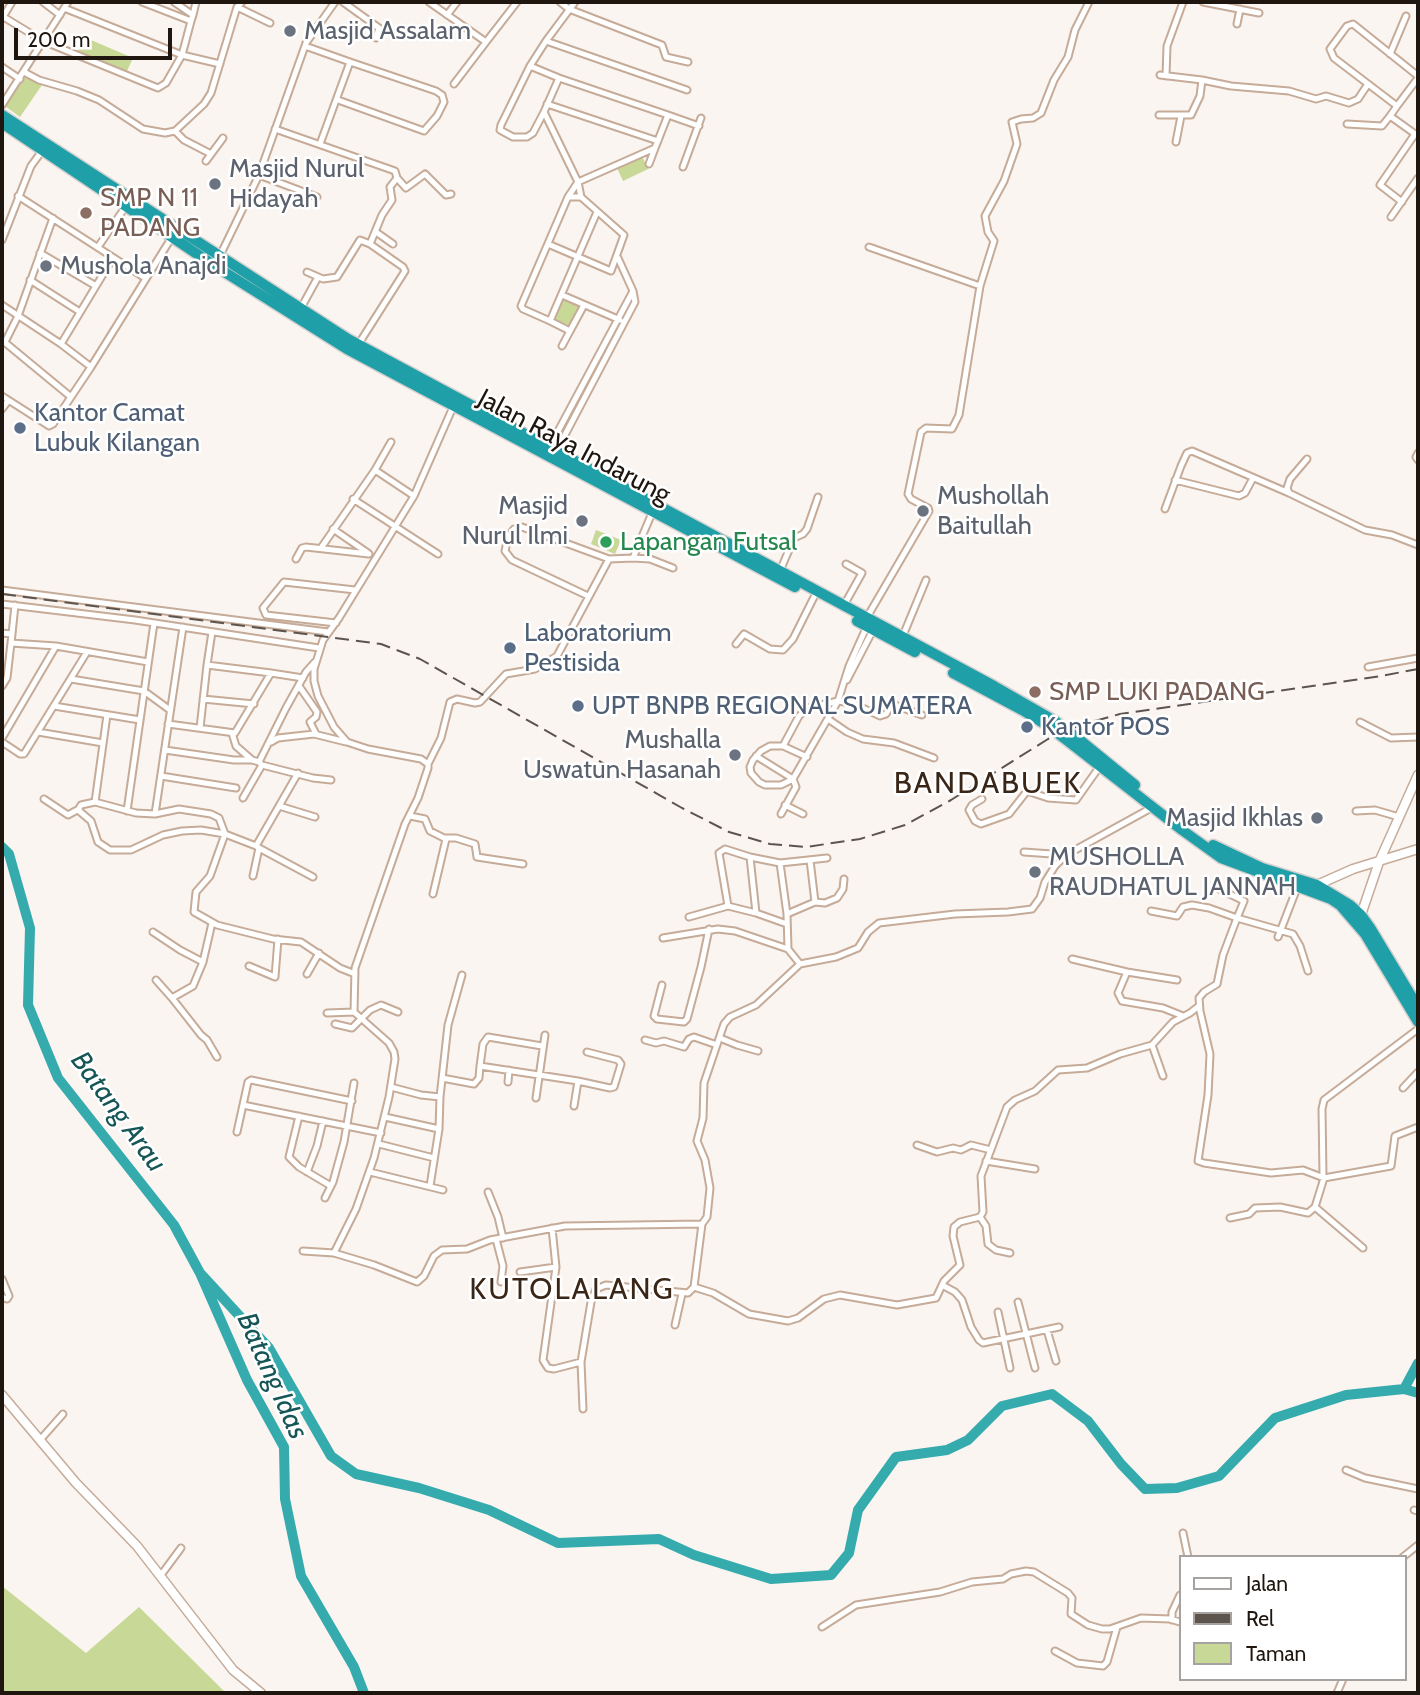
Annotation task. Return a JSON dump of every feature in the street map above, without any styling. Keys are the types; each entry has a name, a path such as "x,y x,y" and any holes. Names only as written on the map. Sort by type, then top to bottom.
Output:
{"highway":[{"name":"Jalan Raya Indarung","path":"2,115 172,237 197,247"},
{"name":"Jalan Raya Indarung","path":"2,123 45,146 346,349 843,607 869,624 902,638 1024,711 1053,725 1153,807 1222,858 1331,899 1349,912 1366,934 1418,1022"},
{"name":"Jalan Raya Indarung","path":"218,262 358,345 552,450 659,513"},
{"name":"Jalan Raya Indarung","path":"784,576 814,597 965,676"},
{"name":"Jalan Raya Indarung","path":"1097,760 1221,850 1317,886 1332,893 1361,915 1418,1007"}],"street":[{"path":"12,2 2,17 43,41 154,88 166,83 182,55 196,2"},
{"path":"43,2 60,15"},
{"path":"142,2 192,18"},
{"path":"174,2 192,18"},
{"path":"218,262 259,175 305,46 335,2"},
{"path":"343,2 379,28 380,32 376,38"},
{"path":"429,2 486,43"},
{"path":"447,15 457,2"},
{"path":"454,84 517,2"},
{"path":"561,2 569,9 659,44 666,57 688,62"},
{"path":"559,78 533,133 527,137 513,137 500,130 500,125 530,66 575,2"},
{"path":"807,757 783,746 770,746 756,757 750,767 751,773 758,782 773,786 793,779 807,757 838,701 869,624 929,512 927,506 911,499 908,494 921,432 926,428 949,430 955,427 959,415 980,286 994,241 986,226 985,216 1004,181 1017,144 1012,122 1021,118 1033,118 1041,113 1054,80 1068,57 1075,30 1089,2"},
{"path":"1183,2 1167,47 1163,76 1289,91 1316,99 1326,96 1349,103 1358,99 1368,84"},
{"path":"1203,2 1259,13"},
{"path":"24,72 39,80 77,90 99,100 143,129 165,133 175,131 208,98 240,4 270,23"},
{"path":"2,104 66,5 182,55 220,64"},
{"path":"1237,24 1240,9"},
{"path":"1390,54 1406,16"},
{"path":"1347,124 1382,126 1390,116 1418,77 1353,24 1347,26 1330,50 1331,55 1397,106"},
{"path":"546,41 687,90"},
{"path":"305,46 436,91 442,95 444,102 437,116 424,131 338,100"},
{"path":"320,144 351,62"},
{"path":"530,66 699,126"},
{"path":"2,67 20,79"},
{"path":"1158,115 1193,114 1202,80"},
{"path":"547,104 657,144"},
{"path":"544,112 578,183 580,197 624,235 611,271"},
{"path":"649,164 668,115"},
{"path":"1176,142 1181,116"},
{"path":"1390,116 1415,134"},
{"path":"683,167 701,118"},
{"path":"1402,202 1380,184 1415,134 1418,124"},
{"path":"275,129 395,171 397,178 406,188 425,174 446,195 451,194"},
{"path":"175,131 184,140 211,154"},
{"path":"206,161 223,138"},
{"path":"570,331 521,306 568,197 578,183 657,144"},
{"path":"2,240 31,166 45,146"},
{"path":"259,175 317,197"},
{"path":"370,244 382,215 392,200 390,188 397,178"},
{"path":"1391,218 1418,178"},
{"path":"18,196 145,278"},
{"path":"568,197 580,197"},
{"path":"99,247 126,205"},
{"path":"550,321 597,212"},
{"path":"53,218 18,316 4,341 71,397"},
{"path":"376,232 393,244"},
{"path":"2,396 50,426 53,424 172,237"},
{"path":"307,272 326,279 338,276 360,240 370,244 405,270 358,345"},
{"path":"548,244 627,279"},
{"path":"869,247 980,286"},
{"path":"40,253 96,286"},
{"path":"61,344 113,258"},
{"path":"552,450 621,321 633,292 617,258"},
{"path":"301,309 318,277"},
{"path":"30,280 80,312"},
{"path":"562,295 621,321"},
{"path":"562,346 584,304"},
{"path":"2,305 91,367"},
{"path":"2,410 8,401"},
{"path":"347,742 334,727 318,696 314,681 319,648 336,623 372,556 396,527 414,496 454,406"},
{"path":"321,548 391,442"},
{"path":"1165,509 1184,459 1187,453 1192,451 1365,530 1392,535 1418,545"},
{"path":"1418,453 1418,460"},
{"path":"1289,493 1288,483 1307,458"},
{"path":"375,470 414,496"},
{"path":"1175,480 1239,496 1245,493 1253,478"},
{"path":"784,576 794,538 807,529 818,497"},
{"path":"352,499 438,554"},
{"path":"633,558 659,513"},
{"path":"588,596 512,560 505,551 508,537 514,529 522,527 609,559 650,559 673,569"},
{"path":"334,529 372,556"},
{"path":"296,559 303,547 372,556"},
{"path":"334,1253 356,1209 379,1144 395,1059 393,1047 354,1012 355,974 363,941 428,772 428,764 441,738 450,702 457,699 478,703 511,671 535,669 557,656 609,559"},
{"path":"843,607 862,573 846,564"},
{"path":"902,638 926,580"},
{"path":"336,623 266,615 263,608 278,586 284,582 355,590"},
{"path":"2,590 328,632"},
{"path":"736,643 744,634 771,649 780,651 786,648 814,597"},
{"path":"2,604 183,627 319,648"},
{"path":"2,687 7,678 15,605"},
{"path":"127,811 154,623"},
{"path":"155,814 183,627"},
{"path":"2,632 12,634"},
{"path":"200,728 212,632"},
{"path":"11,643 56,646 148,662"},
{"path":"56,646 2,740 23,754 87,652"},
{"path":"1368,667 1418,658"},
{"path":"2,659 9,659"},
{"path":"243,798 268,744 303,678 316,660"},
{"path":"207,665 303,678"},
{"path":"168,724 237,732 271,673"},
{"path":"71,678 144,691 170,710"},
{"path":"299,686 317,712 310,722 316,734"},
{"path":"203,699 254,704"},
{"path":"783,746 803,711 838,701 852,703 880,716 884,715 892,704 922,715"},
{"path":"54,706 140,720"},
{"path":"95,802 107,715"},
{"path":"828,719 863,738 894,743 934,758"},
{"path":"1360,722 1385,736 1398,739 1418,737"},
{"path":"38,733 103,743"},
{"path":"232,733 236,746 252,760"},
{"path":"268,744 278,738 316,734 368,749 421,759 428,764"},
{"path":"165,750 252,760 298,774 331,780"},
{"path":"756,757 793,779 796,787 780,814"},
{"path":"982,799 969,810 975,821 981,824 1009,814 1027,791 1048,798 1076,800 1097,760"},
{"path":"253,876 257,847 298,774"},
{"path":"1361,915 1379,862 1418,775"},
{"path":"161,776 236,788"},
{"path":"44,799 68,815 79,809 81,804 95,802 127,811 155,814 179,809 212,814 219,818 225,834 213,870 206,883 196,892 194,912 212,923 301,942 340,968 355,974"},
{"path":"785,805 803,814"},
{"path":"279,807 315,817"},
{"path":"583,1409 581,1362 591,1302 599,1286 682,1294 688,1293 694,1287 702,1224 707,1217 710,1188 705,1160 697,1141 703,1118 707,1069 724,1024 730,1017 756,1006 800,964 836,957 853,950 862,944 873,926 888,921 1031,909 1040,898 1045,882 1055,866 1066,855 1153,807"},
{"path":"79,809 91,821 98,842 110,850 131,850 163,835 201,830 225,834 257,847 313,877"},
{"path":"1356,811 1375,810 1398,817"},
{"path":"410,816 425,819 431,832 445,838 456,838 475,844 477,857 523,864"},
{"path":"433,894 445,838"},
{"path":"728,906 719,853 725,849 780,863 827,858"},
{"path":"1317,886 1340,874 1418,849"},
{"path":"1024,852 1066,855"},
{"path":"750,857 757,913"},
{"path":"810,860 816,902"},
{"path":"780,863 788,914 788,949"},
{"path":"788,914 816,902 837,898 843,889 844,879"},
{"path":"1278,937 1297,888"},
{"path":"1219,889 1244,901 1223,955 1217,984 1202,993 1199,1006 1210,1054 1208,1095 1198,1161 1271,1173 1303,1170 1324,1177 1391,1166 1395,1136 1418,1127"},
{"path":"689,917 728,906 787,924"},
{"path":"1151,911 1177,916 1186,906 1198,906 1290,932 1297,937 1308,971"},
{"path":"172,998 193,986 203,962 212,923"},
{"path":"663,938 709,929 735,931 788,949 800,964"},
{"path":"662,985 654,1016 657,1019 684,1022 701,967 709,929"},
{"path":"153,932 203,962"},
{"path":"249,966 275,977 278,939"},
{"path":"307,974 319,953"},
{"path":"1072,959 1177,980"},
{"path":"1127,972 1118,993 1122,1001 1163,1008 1184,1016"},
{"path":"430,1186 439,1129 448,1025 462,975"},
{"path":"156,980 208,1040 217,1057"},
{"path":"335,1024 352,1028 374,1007 381,1005 398,1012"},
{"path":"980,1217 983,1209 980,1180 1007,1107 1035,1091 1052,1073 1062,1069 1077,1070 1096,1066 1120,1054 1152,1045 1173,1021 1199,1006"},
{"path":"327,1013 354,1012"},
{"path":"1230,1218 1249,1214 1255,1208 1280,1208 1307,1213 1315,1207 1324,1177 1322,1109 1325,1100 1418,1029"},
{"path":"536,1098 545,1035"},
{"path":"442,1078 474,1084 479,1079 483,1044 488,1037 542,1046"},
{"path":"645,1040 684,1046 694,1037 717,1045"},
{"path":"720,1038 758,1051"},
{"path":"1152,1045 1163,1076"},
{"path":"480,1066 610,1088 616,1085 621,1064 618,1060 587,1052"},
{"path":"508,1082 509,1070"},
{"path":"1404,1088 1418,1072"},
{"path":"237,1132 248,1082 251,1080 352,1101"},
{"path":"574,1106 578,1081"},
{"path":"325,1198 344,1142 354,1083"},
{"path":"391,1087 440,1097"},
{"path":"243,1104 381,1133"},
{"path":"299,1116 289,1157 307,1172 331,1186"},
{"path":"385,1117 439,1129"},
{"path":"307,1172 323,1121"},
{"path":"379,1144 434,1158"},
{"path":"917,1145 937,1152 953,1148 961,1150 971,1145 990,1150"},
{"path":"986,1161 1035,1169"},
{"path":"370,1172 443,1190"},
{"path":"488,1192 498,1217 503,1266 501,1282"},
{"path":"1315,1207 1363,1248"},
{"path":"694,1287 713,1293 749,1314 788,1321 798,1318 832,1296 846,1295 880,1303 904,1304 936,1298 942,1285 960,1265 953,1236 954,1227 960,1222 980,1217"},
{"path":"980,1217 986,1226 989,1244 996,1250 1010,1253"},
{"path":"303,1251 334,1253 417,1282 424,1276 438,1252 467,1249 500,1238 552,1228 702,1224"},
{"path":"552,1228 556,1268 543,1360 548,1368 554,1369 581,1362"},
{"path":"520,1272 556,1268"},
{"path":"2,1279 9,1296 7,1299 2,1297"},
{"path":"942,1285 955,1292 962,1300 971,1327 979,1340 986,1344 1059,1327"},
{"path":"675,1325 682,1294"},
{"path":"1018,1302 1035,1368"},
{"path":"998,1312 1010,1368"},
{"path":"1047,1330 1056,1361"},
{"path":"2,1395 76,1483 128,1534 233,1670 261,1693"},
{"path":"40,1440 63,1414"},
{"path":"1346,1470 1365,1478 1418,1489"},
{"path":"1183,1533 1188,1555"},
{"path":"161,1575 181,1548"},
{"path":"821,1627 856,1605 940,1592 972,1582 1003,1579 1026,1571 1034,1572 1071,1595 1070,1610 1075,1617 1102,1629 1117,1627 1141,1618 1178,1622"},
{"path":"1172,1620 1172,1612 1178,1599"},
{"path":"1055,1651 1077,1663 1103,1665 1107,1662 1117,1627"}],"green space":[{"path":"84,37 133,58 127,71 78,51"},
{"path":"27,75 42,85 20,117 5,106"},
{"path":"642,156 648,169 623,181 617,168"},
{"path":"563,297 580,304 571,326 554,319"},
{"name":"Lapangan Futsal","path":"596,530 621,540 615,554 591,544"},
{"path":"2,1586 86,1653 139,1607 226,1693 2,1693"}],"waterway":[{"name":"Batang Arau","path":"2,847 9,854 30,928 28,1005 58,1078 174,1225 200,1273 247,1380 284,1447 285,1499 301,1576 354,1667 364,1693"},
{"name":"Batang Idas","path":"200,1273 269,1348 331,1456 356,1474 419,1488 489,1510 558,1543 659,1539 694,1555 771,1579 831,1575 849,1553 858,1510 896,1457 947,1450 968,1440 1002,1406 1052,1394 1088,1421 1121,1464 1145,1489 1177,1488 1219,1476 1275,1418 1346,1395 1404,1389 1418,1393"},
{"path":"1404,1389 1418,1363"}],"railway":[{"path":"2,594 381,644 420,659 729,832 770,844 806,847 860,839 905,825 951,800 1048,739 1080,725 1120,714 1418,669"}],"place":[{"name":"Masjid Assalam","path":"290,31"},
{"name":"Masjid Nurul Hidayah","path":"215,184"},
{"name":"SMP N 11 PADANG","path":"86,213"},
{"name":"Mushola Anajdi","path":"46,266"},
{"name":"Kantor Camat Lubuk Kilangan","path":"20,428"},
{"name":"Mushollah Baitullah","path":"923,511"},
{"name":"Masjid Nurul Ilmi","path":"582,521"},
{"name":"Lapangan Futsal","path":"606,542"},
{"name":"Laboratorium Pestisida","path":"510,648"},
{"name":"SMP LUKI PADANG","path":"1035,692"},
{"name":"UPT BNPB REGIONAL SUMATERA","path":"578,706"},
{"name":"Kantor POS","path":"1027,727"},
{"name":"Mushalla Uswatun Hasanah","path":"735,755"},
{"name":"Masjid Ikhlas","path":"1317,818"},
{"name":"MUSHOLLA RAUDHATUL JANNAH","path":"1035,872"}],"district":[{"name":"BANDABUEK","path":"988,784"},
{"name":"KUTOLALANG","path":"572,1290"}]}
